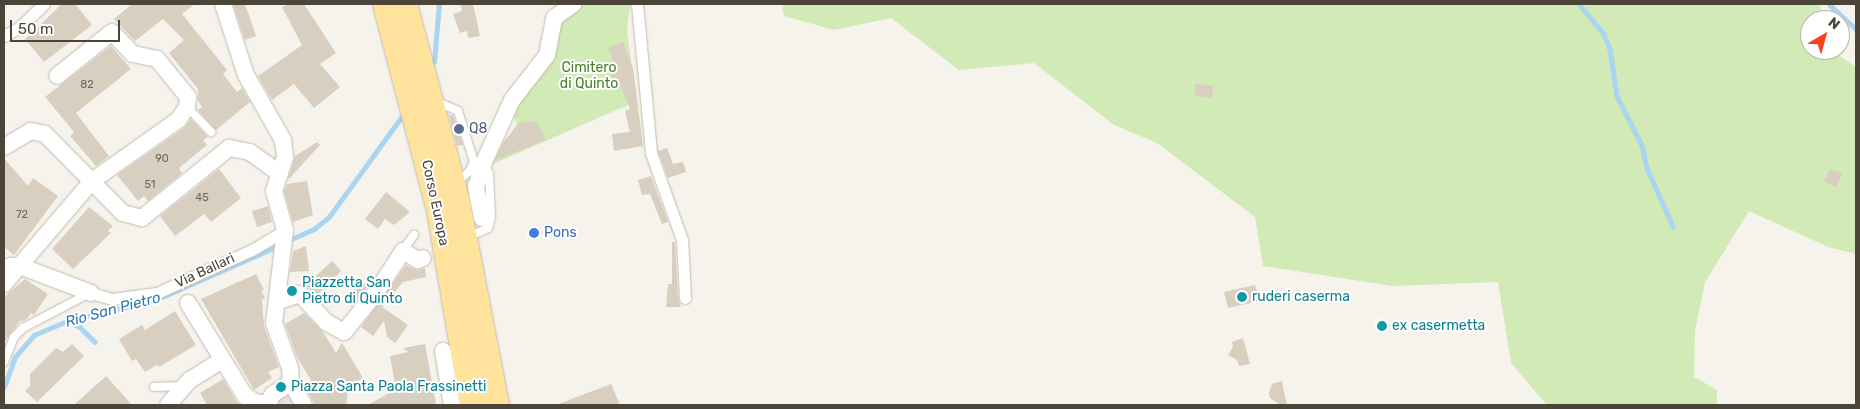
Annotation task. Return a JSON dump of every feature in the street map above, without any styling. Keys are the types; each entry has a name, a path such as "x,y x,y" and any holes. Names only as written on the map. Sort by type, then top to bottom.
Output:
{"main road":[{"name":"Corso Europa","path":"385,4 453,185 496,405"},
{"name":"Corso Europa","path":"404,4 472,405"}],"street":[{"path":"4,36 20,27 44,4"},
{"path":"223,4 246,75 283,140 286,157 274,191 285,230 279,301 274,323 290,375 304,405"},
{"path":"482,218 476,187 484,162 512,100 547,55 554,18 574,4"},
{"path":"637,4 650,153 682,240 685,298"},
{"path":"8,273 92,181 178,120 187,107 188,97 157,59 133,54 112,32 57,76"},
{"path":"4,146 31,131 45,134 123,213 142,218 229,148 250,152 280,174"},
{"name":"Via Ballari","path":"8,273 112,299 156,294 252,250 285,230"},
{"path":"279,301 300,294 307,304 326,322 344,332 375,294 403,250 418,260 423,258"},
{"path":"188,303 245,396 257,403 267,404 272,395 290,375"},
{"path":"444,351 452,405"},
{"path":"168,405 183,386 222,360"}],"lane":[{"path":"187,107 211,132"},
{"path":"464,238 488,228 491,216 489,174 484,162"},
{"path":"403,250 414,235"},
{"path":"4,362 14,338 23,328 90,293"},
{"path":"154,387 183,386"}],"green space":[{"name":"Cimitero di Quinto","path":"584,4 630,4 627,32 637,101 493,164 495,155 517,124 511,110 559,21"},
{"path":"782,4 1825,4 1820,5 1821,10 1800,10 1800,60 1846,60 1856,67 1856,254 1828,247 1749,211 1705,282 1695,331 1694,377 1717,390 1717,405 1547,405 1511,363 1498,282 1392,286 1263,266 1255,217 1157,143 1114,125 1034,63 959,70 891,18 834,30 784,16"}],"shaded area":[{"path":"292,392 299,405 278,405 275,402"}],"building":[{"path":"62,4 75,4 92,25 44,62 25,39"},
{"path":"132,4 195,4 182,14 227,70 223,74 237,92 242,88 250,102 216,130 198,110 202,107 198,101 198,89 169,53 184,40 163,19 135,41 114,19"},
{"path":"233,4 245,4 256,36 245,40"},
{"path":"289,4 304,4 336,53 320,64 340,87 314,108 294,84 272,100 258,76 302,45 282,7"},
{"path":"460,4 473,4 480,36 468,38 467,31 460,33 453,14 462,11"},
{"path":"623,42 633,68 643,146 614,151 612,134 630,132 625,111 630,109 621,87 616,88 611,75 617,71 608,48"},
{"path":"111,46 131,69 76,113 109,156 96,166 70,136 74,132 45,97"},
{"path":"1195,84 1213,86 1212,98 1195,96"},
{"path":"449,115 453,115 463,145 457,146"},
{"path":"191,119 208,137 203,140 207,145 179,168 182,173 148,201 144,196 138,201 117,175 184,128"},
{"path":"536,121 546,140 496,160 503,143 519,123"},
{"path":"317,142 320,145 288,180 295,156"},
{"path":"667,148 673,164 683,162 686,172 668,178 658,151"},
{"path":"4,158 28,186 33,178 58,196 14,255 4,247"},
{"path":"219,169 241,198 211,222 204,214 175,236 160,216"},
{"path":"1830,169 1843,173 1836,187 1824,182"},
{"path":"651,176 668,222 662,224 650,194 642,195 638,180"},
{"path":"307,181 313,215 293,222 284,191 287,184"},
{"path":"386,192 410,212 394,225 385,219 378,229 365,219"},
{"path":"268,206 272,222 257,227 252,211"},
{"path":"89,207 113,226 108,231 111,233 73,269 52,249"},
{"path":"672,242 675,242 678,298 681,307 666,307 668,284 672,284"},
{"path":"306,246 309,271 290,272 293,251"},
{"path":"332,261 341,271 316,296 306,285"},
{"path":"406,265 417,270 425,268 426,277 403,282 382,307 408,325 395,343 387,337 384,321 373,336 361,327"},
{"path":"256,274 264,290 261,291 265,298 262,300 264,326 279,367 268,372 272,378 254,390 201,299"},
{"path":"25,279 48,294 34,315 31,313 26,320 20,321 4,342 4,297"},
{"path":"361,282 369,285 352,306 346,302"},
{"name":"ruderi caserma","path":"1255,285 1260,301 1228,308 1224,292"},
{"path":"175,311 196,345 159,367 157,365 145,372 136,359 132,361 119,339 142,325 145,330"},
{"path":"304,313 323,332 336,353 342,343 363,378 349,386 346,405 315,405 304,385 311,380 297,357 285,324"},
{"path":"1243,338 1250,364 1239,366 1237,360 1228,355 1233,347 1232,342"},
{"path":"72,344 84,356 37,402 25,391 30,386 30,374 56,348 63,352"},
{"path":"425,344 436,405 368,405 396,389 390,356 408,352 403,348"},
{"path":"106,376 132,405 74,405"},
{"path":"223,379 236,401 241,405 207,405 200,393"},
{"path":"1282,381 1287,405 1280,405 1270,398 1269,393 1272,384"},
{"path":"611,384 620,405 558,405 558,404"}],"waterway":[{"name":"Rio San Pietro","path":"434,62 439,4"},
{"path":"1579,4 1604,34 1610,49 1617,96 1642,145 1647,168 1673,226"},
{"path":"1829,4 1856,29"},
{"path":"287,241 314,229 329,217 402,116"},
{"name":"Rio San Pietro","path":"4,387 15,357 34,335 67,321 155,300 276,247"},
{"path":"67,321 80,327 95,342"}],"place":[{"name":"Q8","path":"459,129"},
{"name":"Pons","path":"534,233"},
{"name":"Piazzetta San Pietro di Quinto","path":"292,291"},
{"name":"ruderi caserma","path":"1242,297"},
{"name":"ex casermetta","path":"1382,326"},
{"name":"Piazza Santa Paola Frassinetti","path":"281,387"}]}
